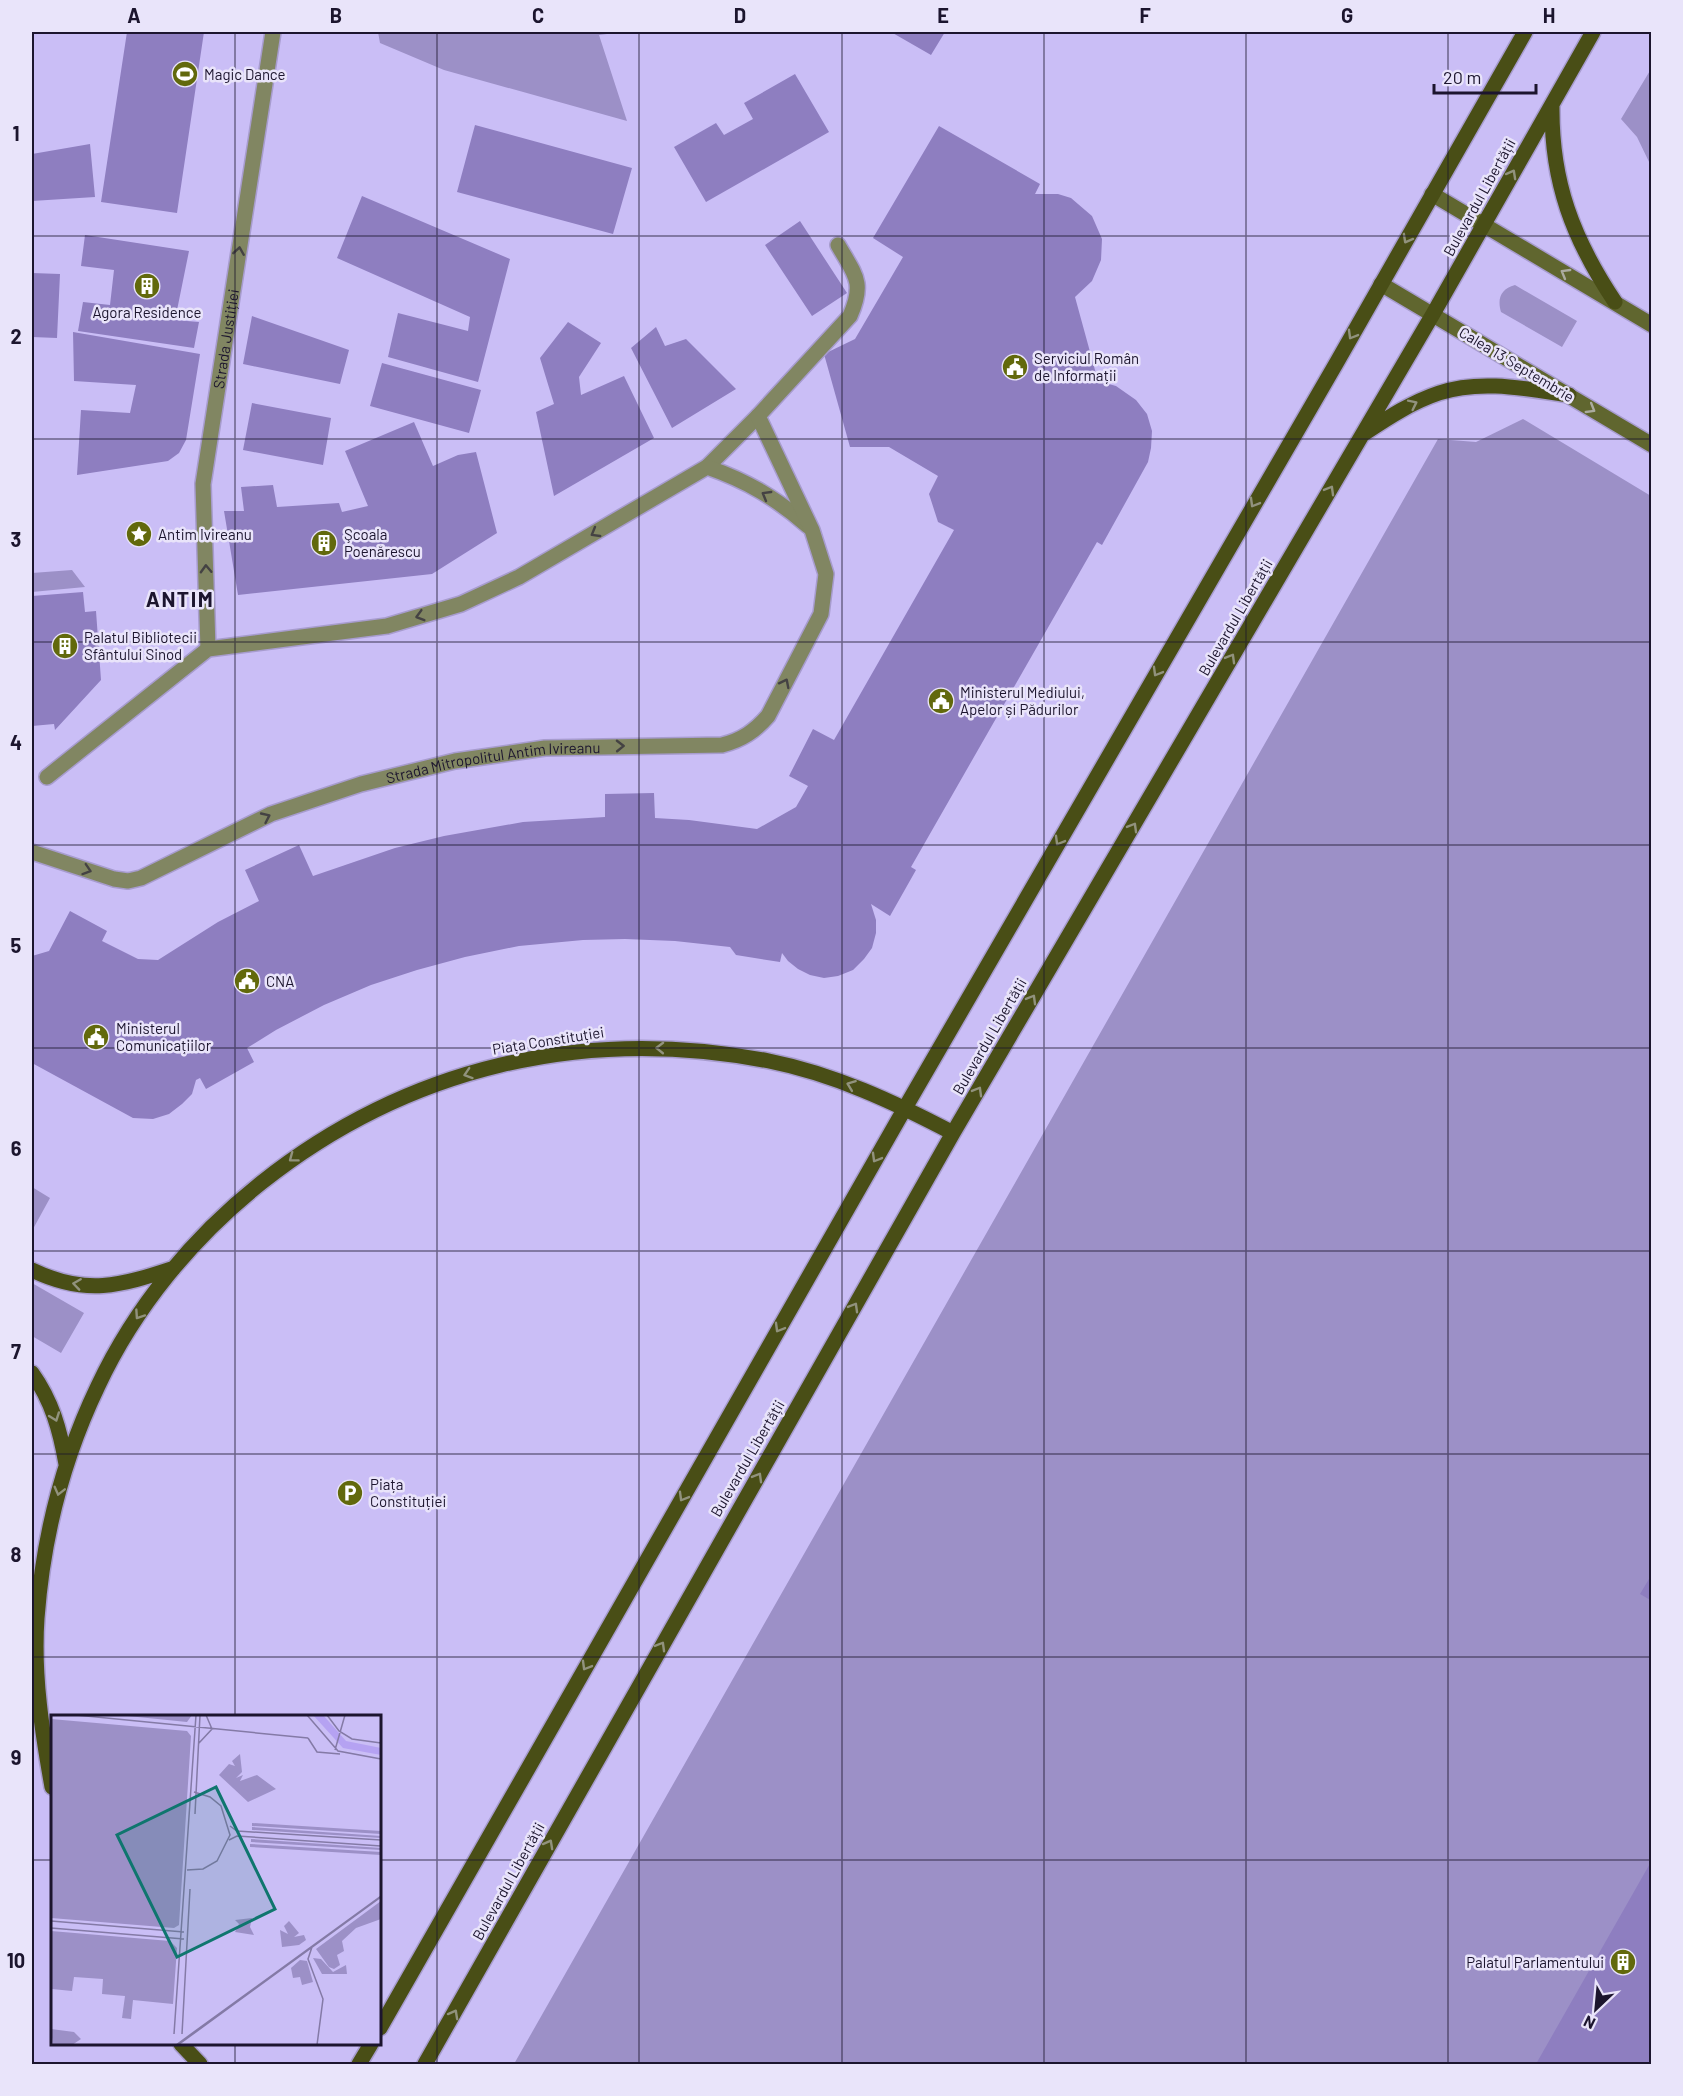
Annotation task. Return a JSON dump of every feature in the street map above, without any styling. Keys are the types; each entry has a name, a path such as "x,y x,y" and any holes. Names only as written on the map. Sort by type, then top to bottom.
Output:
{"main road":[{"path":"381,2026 905,1108 1525,32"},
{"name":"Bulevardul Libertății","path":"425,2064 953,1133 1433,314 1593,32"},
{"path":"1552,104 1553,146 1557,174 1567,210 1580,245 1593,270 1615,302"},
{"path":"1432,194 1652,325"},
{"name":"Calea 13 Septembrie","path":"1381,284 1652,445"},
{"path":"1363,434 1393,414 1417,402 1452,390 1503,386 1569,395"},
{"name":"Piața Constituției","path":"51,1782 42,1733 37,1673 37,1619 47,1542 66,1466 84,1416 111,1360 142,1311 174,1268 206,1232 240,1200 297,1155 342,1126 416,1091 479,1070 525,1059 580,1051 627,1048 677,1048 772,1062 834,1079 905,1108 953,1133"},
{"path":"32,1270 54,1280 74,1285 102,1287 134,1281 174,1268"},
{"path":"32,1373 52,1407 61,1432 66,1466"},
{"path":"183,2045 200,2064"},
{"path":"359,2064 370,2045"}],"street":[{"name":"Strada Justiției","path":"208,649 203,483 273,32"},
{"path":"47,777 208,649 387,626 461,604 519,577 707,467 758,416 850,316 857,300 858,281 838,245"},
{"name":"Strada Mitropolitul Antim Ivireanu","path":"32,852 114,879 128,881 141,878 271,814 361,784 455,761 545,748 722,745 737,741 757,729 768,716 822,614 826,574 812,530 758,416"},
{"path":"707,467 738,478 784,505 812,530"}],"shaded area":[{"path":"378,32 623,32 599,35 627,121 444,70 380,43"},
{"path":"1651,69 1651,166 1637,137 1621,119"},
{"path":"1515,285 1577,321 1562,347 1501,312 1501,295 1506,289"},
{"path":"1523,419 1651,496 1651,2064 514,2064 1438,439 1476,442"},
{"path":"72,570 85,587 32,592 32,573"},
{"path":"32,1187 50,1198 33,1229 32,1228"},
{"path":"32,1283 84,1313 61,1353 32,1336"}],"building":[{"path":"127,32 204,32 177,213 101,202"},
{"path":"891,32 945,32 931,55"},
{"path":"795,74 829,132 706,202 674,147 716,123 724,135 753,119 744,103"},
{"path":"475,125 632,168 613,234 457,192"},
{"path":"939,126 1040,184 1035,194 1058,194 1071,198 1092,216 1102,239 1101,260 1092,281 1075,297 1098,381 1116,386 1136,400 1147,414 1152,431 1151,448 1148,462 1102,545 1097,542 911,867 916,870 890,916 871,904 876,920 876,933 872,948 864,959 853,970 824,978 798,969 782,953 780,962 736,955 730,947 675,941 583,940 519,946 465,957 371,985 324,1005 247,1048 254,1062 206,1089 200,1078 196,1080 192,1094 182,1104 169,1114 153,1119 133,1118 32,1063 32,956 49,951 70,911 107,931 102,941 138,959 158,960 218,922 259,901 245,870 299,845 313,876 395,848 444,836 523,822 605,817 605,794 654,793 655,818 757,829 796,807 808,786 789,776 813,729 834,740 954,530 938,522 929,494 938,476 889,447 850,447 824,354 855,339 903,257 873,238"},
{"path":"90,144 95,197 32,201 32,154"},
{"path":"362,196 510,259 478,382 388,357 398,313 468,331 470,317 337,258"},
{"path":"800,221 847,293 812,316 765,245"},
{"name":"Agora Residence","path":"85,235 189,251 175,320 199,322 194,348 78,331 83,302 110,305 114,270 81,266"},
{"path":"32,273 60,274 57,338 32,337"},
{"path":"252,316 349,350 340,384 243,364"},
{"path":"568,322 601,343 579,377 581,395 624,376 654,438 554,496 536,412 554,404 540,358"},
{"path":"656,327 665,346 686,339 736,389 672,428 631,348"},
{"path":"73,332 200,354 186,440 179,453 168,461 77,475 81,410 130,413 136,385 74,381"},
{"path":"382,363 481,390 469,433 370,406"},
{"path":"252,403 331,418 323,465 243,450"},
{"name":"Şcoala Poenărescu","path":"414,422 433,466 458,455 476,452 497,533 432,574 238,595 224,511 244,511 241,487 273,485 277,507 339,503 342,512 368,506 345,451"},
{"name":"Palatul Bibliotecii Sfântului Sinod","path":"83,592 85,612 96,611 101,680 55,730 54,724 32,726 32,596"},
{"path":"1652,1574 1652,1601 1640,1594"},
{"name":"Palatul Parlamentului","path":"1652,1860 1652,2064 1536,2064"}],"place":[{"name":"Magic Dance","path":"185,74"},
{"name":"Agora Residence","path":"147,286"},
{"name":"Serviciul Român de Informații","path":"1015,367"},
{"name":"Antim Ivireanu","path":"139,534"},
{"name":"Şcoala Poenărescu","path":"324,543"},
{"name":"Palatul Bibliotecii Sfântului Sinod","path":"65,646"},
{"name":"Ministerul Mediului, Apelor și Pădurilor","path":"941,701"},
{"name":"CNA","path":"247,981"},
{"name":"Ministerul Comunicațiilor","path":"96,1037"},
{"name":"Piața Constituției","path":"350,1493"},
{"name":"Palatul Parlamentului","path":"1623,1962"}],"district":[{"name":"ANTIM","path":"180,598"}]}
